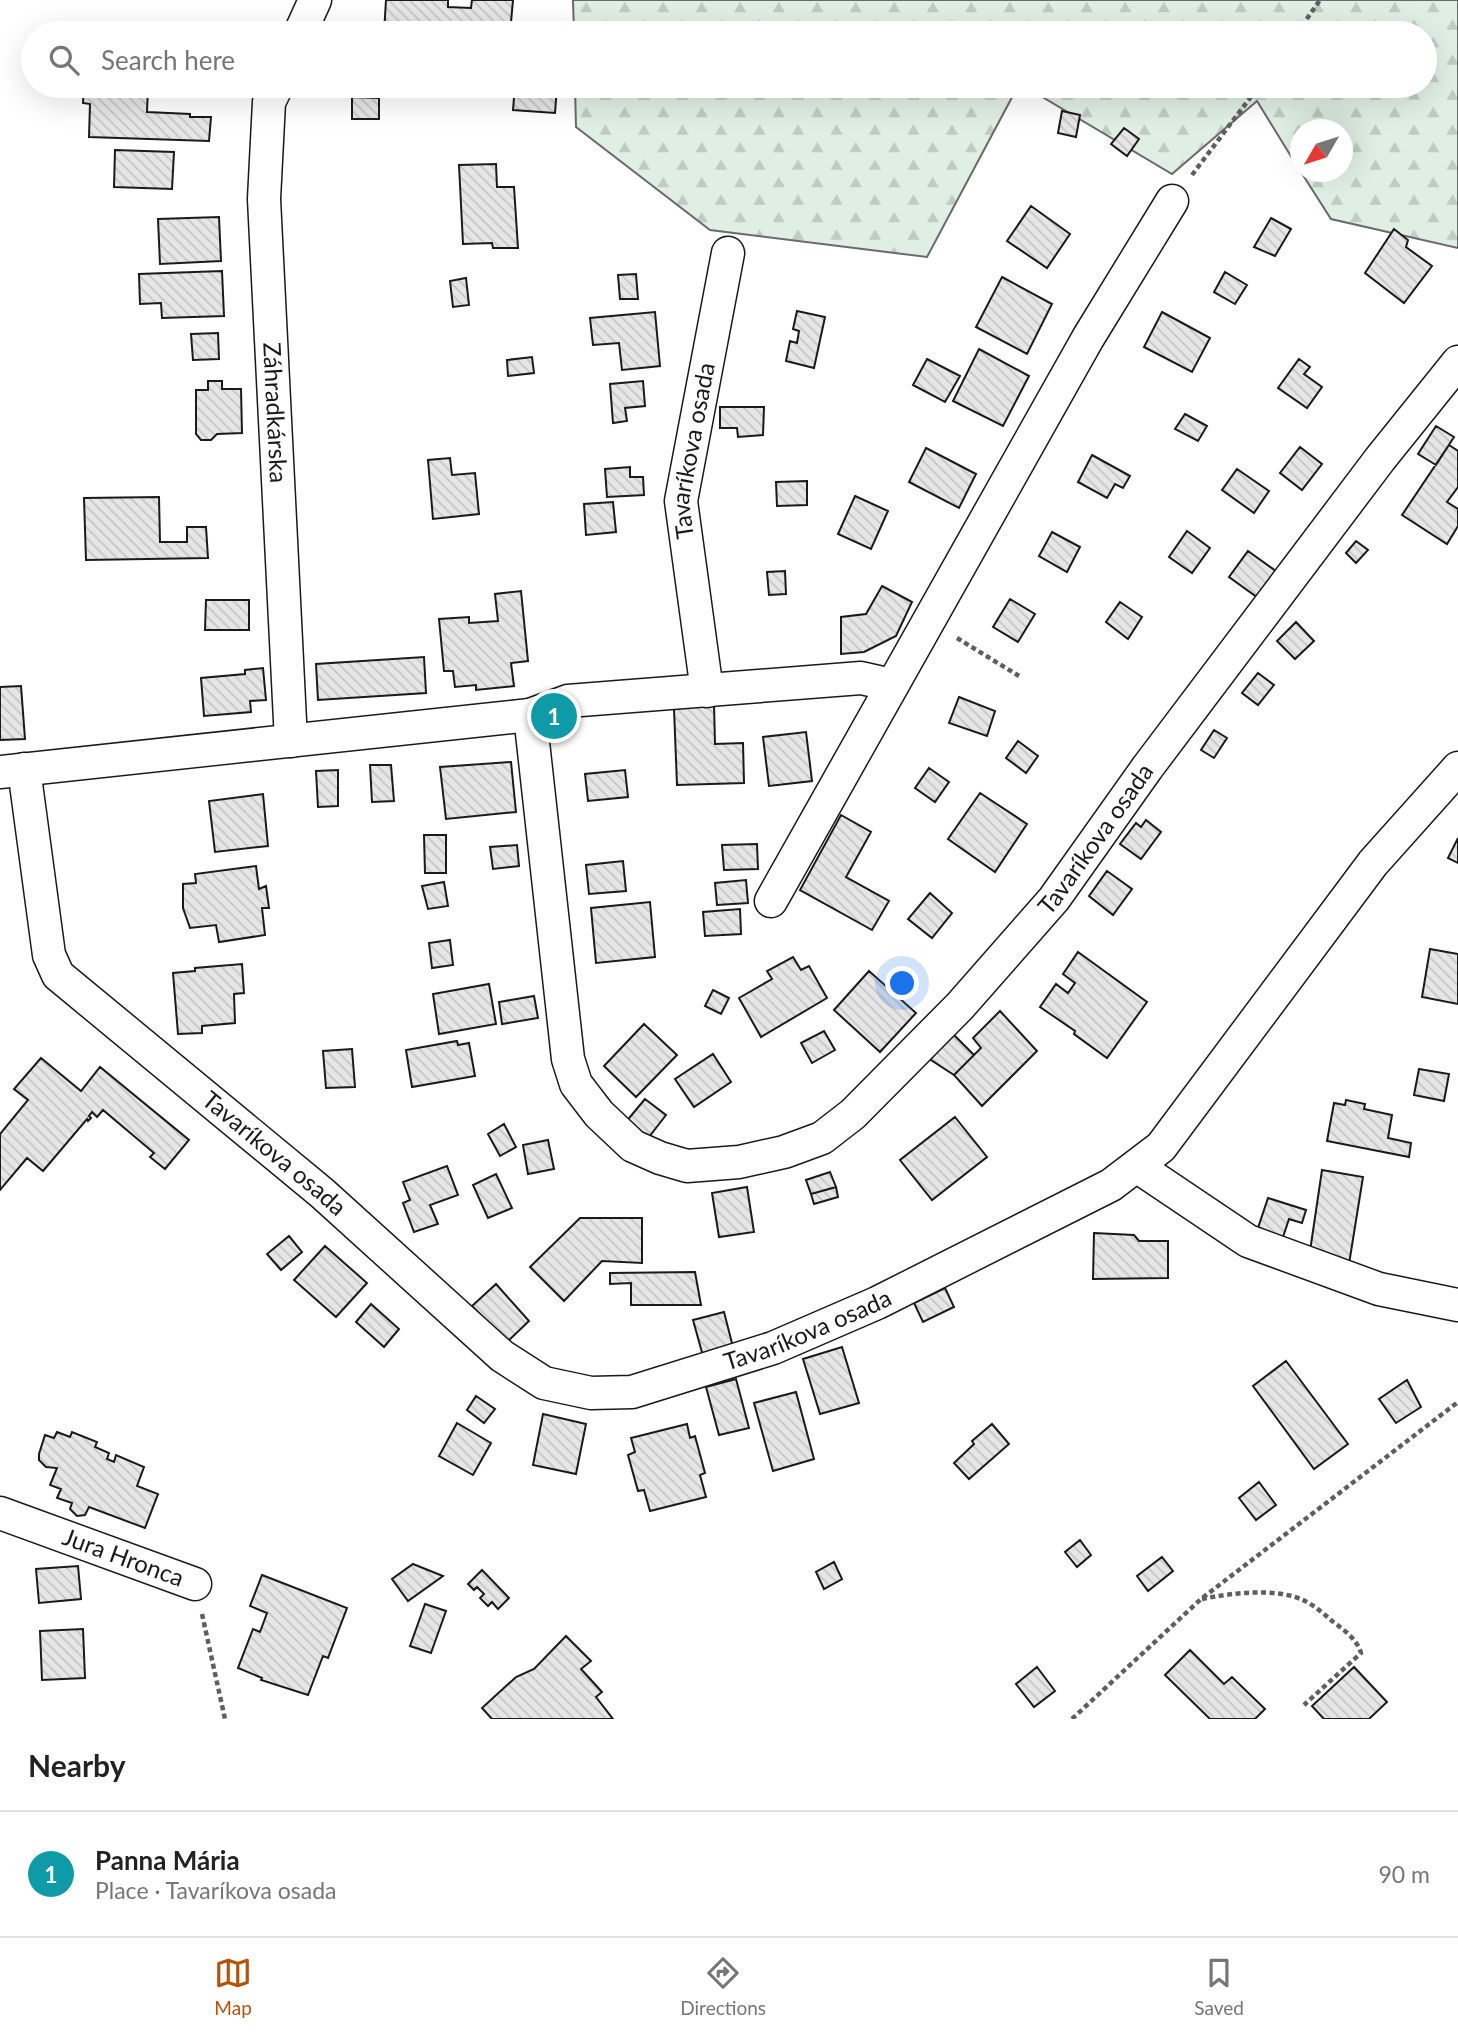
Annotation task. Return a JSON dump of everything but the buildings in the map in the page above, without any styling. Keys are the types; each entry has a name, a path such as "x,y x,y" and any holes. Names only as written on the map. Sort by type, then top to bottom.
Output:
{"street":[{"path":"305,21 315,0"},
{"name":"Záhradkárska","path":"271,98 264,199 291,741"},
{"path":"771,901 1088,338 1172,201"},
{"name":"Tavaríkova osada","path":"708,691 681,501 728,253"},
{"name":"Tavaríkova osada","path":"530,715 568,1059 576,1084 599,1114 633,1146 687,1166 739,1162 784,1152 822,1138 853,1114 960,1006 1054,899 1147,768 1380,459 1458,362"},
{"name":"Tavaríkova osada","path":"892,685 861,678 568,701 530,715 12,771 49,955 58,975 322,1193 502,1356 544,1383 591,1393 632,1392 773,1348 877,1304 1111,1185 1138,1167 1161,1147 1373,863 1458,768"},
{"path":"1138,1167 1248,1241 1379,1289 1458,1305"},
{"name":"Jura Hronca","path":"0,1513 195,1584"}],"path":[{"path":"1305,21 1320,0"},
{"path":"1172,201 1250,98"},
{"path":"929,620 1019,676"},
{"path":"1072,1719 1201,1599 1458,1402"},
{"name":"Jura Hronca","path":"195,1584 225,1719"},
{"path":"1201,1599 1232,1593 1285,1596 1304,1601 1346,1630 1361,1653 1304,1705"}],"green space":[{"path":"573,0 1458,0 1458,248 1331,219 1307,182 1353,182 1353,119 1290,119 1290,155 1257,101 1172,174 1044,98 1437,98 1437,21 574,21"},
{"path":"575,98 1012,98 927,257 710,230 576,127"}],"place":[{"name":"Panna Mária","path":"554,716"}]}
